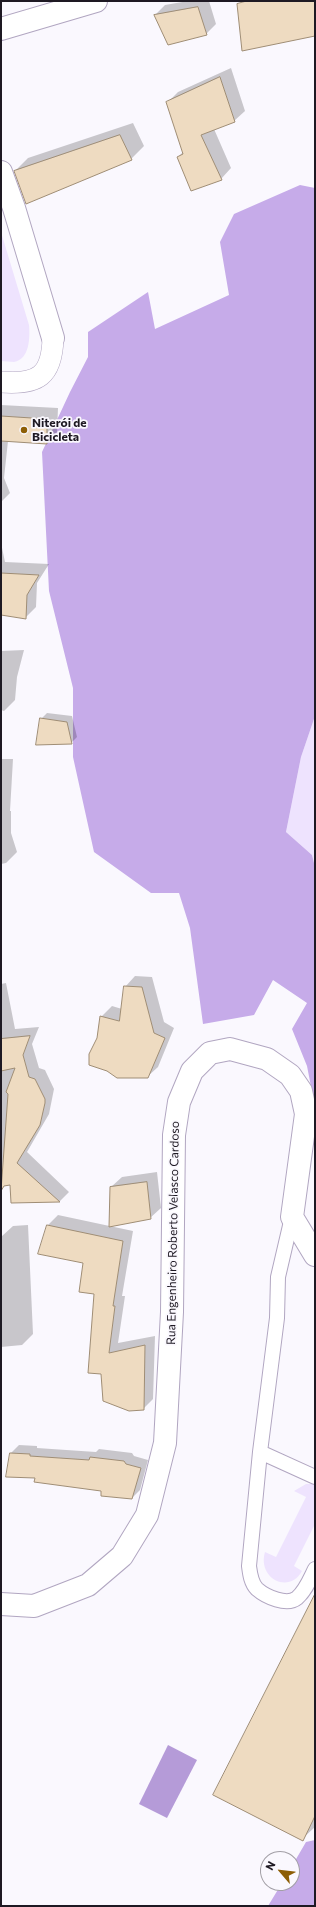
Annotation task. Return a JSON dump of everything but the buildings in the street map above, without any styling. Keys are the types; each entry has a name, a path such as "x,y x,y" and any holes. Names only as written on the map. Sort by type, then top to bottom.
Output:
{"street":[{"path":"1,29 96,1"},
{"path":"1,172 14,208 53,338 53,354 47,370 34,380 15,383 1,382"},
{"name":"Rua Engenheiro Roberto Velasco Cardoso","path":"1,1604 34,1606 88,1585 122,1556 147,1515 165,1443 172,1312 174,1135 178,1102 192,1071 210,1053 230,1050 268,1059 290,1075 301,1091 306,1114 292,1217"},
{"path":"292,1217 315,1255"}],"lane":[{"path":"292,1217 278,1277 277,1318 260,1452 249,1566 252,1581 257,1589 270,1597 285,1601 296,1599 305,1590 315,1569"},
{"path":"260,1452 315,1477"}],"shaded area":[{"path":"300,185 315,188 315,716 301,757 286,832 312,855 315,867 315,1107 307,1066 292,1029 307,1003 273,980 254,1015 203,1024 190,928 179,893 151,893 94,852 73,757 73,688 49,591 42,452 88,357 88,332 148,292 155,329 229,295 220,242 234,214"},
{"path":"1,232 29,325 29,341 26,352 23,357 14,362 1,361"},
{"path":"315,716 315,867 312,855 286,832 301,757"},
{"path":"306,1484 315,1484 315,1524 294,1566 302,1571 290,1582 282,1582 270,1576 266,1569 264,1561 265,1552 276,1557 306,1497 294,1491"},
{"path":"168,1745 197,1760 167,1818 139,1804"},
{"path":"315,1840 315,1906 268,1906 277,1891 300,1891 300,1852 306,1842"}],"place":[{"name":"Niterói de Bicicleta","path":"24,430"}]}
